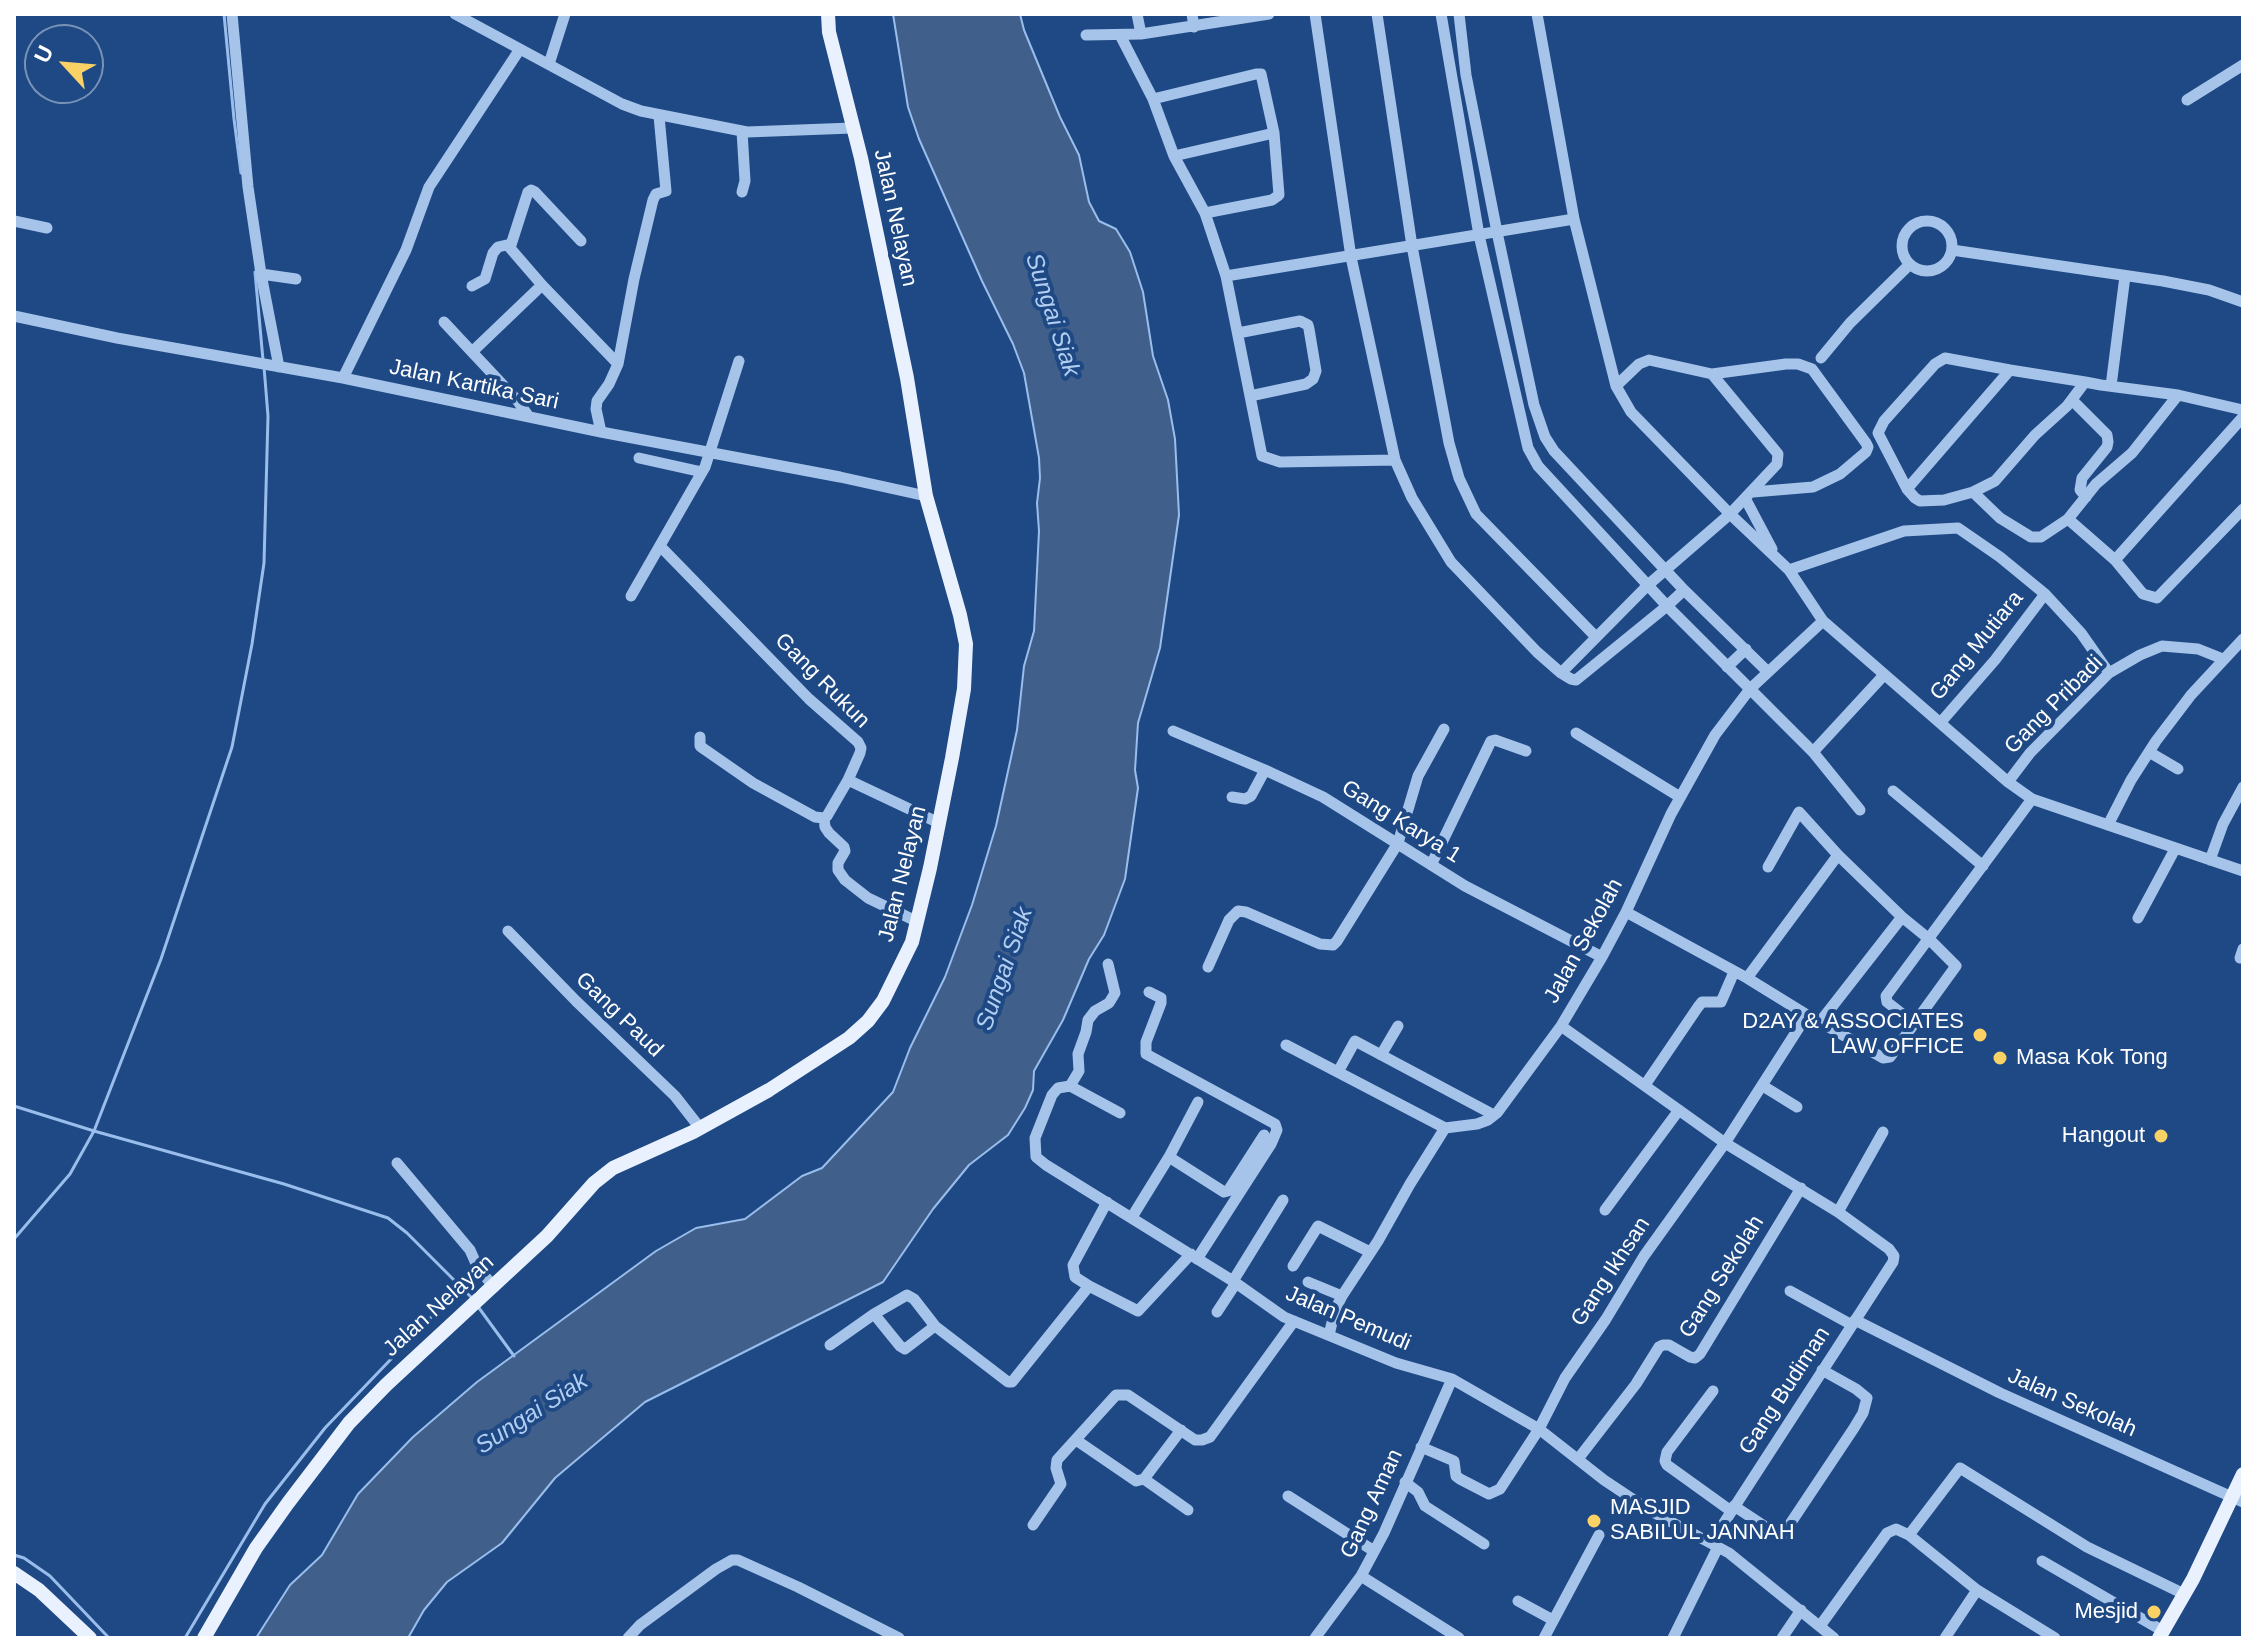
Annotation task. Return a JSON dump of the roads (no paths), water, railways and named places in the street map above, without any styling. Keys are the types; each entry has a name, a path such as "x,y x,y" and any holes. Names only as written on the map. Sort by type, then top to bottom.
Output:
{"main road":[{"name":"Jalan Nelayan","path":"204,1638 256,1548 349,1423 468,1307 547,1236 594,1183 627,1161 700,1128 758,1096 827,1054 868,1021 899,973 918,922 939,823 964,689 966,644 926,496 904,363 867,185 829,32 828,14"},
{"path":"2161,1634 2238,1499 2243,1474"},
{"path":"14,1573 39,1590 90,1638"}],"street":[{"path":"232,14 248,187 279,367"},
{"path":"455,14 622,104 659,116 742,131 852,128"},
{"path":"549,64 565,14"},
{"path":"1137,14 1141,34"},
{"path":"1192,14 1194,27"},
{"path":"1086,35 1141,34 1269,14"},
{"path":"1315,14 1351,257 1395,460 1412,498 1451,562 1537,652 1571,679 1581,678 1684,590"},
{"path":"1377,14 1412,246 1449,443 1459,478 1476,514 1596,637"},
{"path":"1441,14 1479,235 1528,448 1538,466 1667,606 1813,752 1860,810"},
{"path":"1459,14 1466,75 1497,232 1534,405 1545,437 1554,451 1684,590 1768,672"},
{"path":"1537,14 1574,219 1616,386 1631,412 1789,570 1823,621 2008,782 2032,799 2243,871"},
{"path":"1120,35 1153,99 1174,156 1205,213 1226,276 1264,458 1280,462 1395,460"},
{"path":"343,378 406,250 429,187 520,49"},
{"path":"2187,100 2243,65"},
{"path":"1153,99 1261,74 1274,133 1279,195 1272,200 1205,213"},
{"path":"601,432 597,401 618,364 653,200 656,194 666,191 659,116"},
{"path":"742,131 745,181 742,192"},
{"path":"1174,156 1274,133"},
{"path":"581,241 531,190 525,197 510,248 618,364"},
{"path":"1226,276 1574,219"},
{"path":"14,221 47,228"},
{"path":"1922,221 1934,222 1945,228 1951,238 1952,250 1947,262 1932,271 1920,271 1909,265 1903,255 1902,242 1907,231 1922,221"},
{"path":"472,286 485,279 498,247 511,244"},
{"path":"1952,250 2163,281 2209,290 2243,302"},
{"path":"1821,358 1850,323 1909,265"},
{"path":"261,274 296,279"},
{"path":"2111,386 2125,276"},
{"path":"472,352 542,285"},
{"name":"Jalan Kartika Sari","path":"14,316 343,378 601,432 706,462 840,477 926,496"},
{"path":"1238,333 1300,321 1309,329 1316,371 1313,379 1306,384 1250,396"},
{"path":"444,322 529,417"},
{"path":"2085,382 2072,400 2035,435 1995,481 1973,492 1944,500 1920,501 1907,489 1878,433 1879,426 1935,364 1945,358 2178,395 2243,410"},
{"path":"1616,386 1639,364 1649,360 1712,374 1786,364 1812,369 1868,447 1866,452 1840,474 1813,487 1749,495"},
{"path":"631,596 706,462 739,361"},
{"path":"1907,489 2010,370"},
{"path":"1561,673 1648,585 1730,514 1777,464 1778,454 1712,374"},
{"path":"1973,492 2000,518 2031,537 2041,537 2068,519 2110,470 2132,453 2178,395"},
{"path":"2072,400 2107,435 2107,447 2082,478 2080,490 2086,497"},
{"path":"2115,560 2243,417"},
{"path":"1528,448 1545,437"},
{"path":"639,458 706,462"},
{"path":"1749,495 1776,556"},
{"path":"2068,519 2115,560 2143,594 2157,598 2243,509"},
{"path":"1789,570 1904,531 1958,528 2045,594 2081,633 2109,673"},
{"name":"Gang Rukun","path":"660,546 809,699 858,742 860,753 848,780"},
{"name":"Gang Mutiara","path":"1941,722 1995,660 2045,594"},
{"name":"Jalan Sekolah","path":"1823,621 1750,689 1715,735 1680,797 1626,912 1561,1026 1725,1143 1838,1212 1889,1249 1894,1256 1893,1262"},
{"path":"2108,825 2149,752 2191,695 2243,639"},
{"name":"Gang Pribadi","path":"2008,782 2030,753 2109,673 2140,655 2162,646 2198,649 2223,659"},
{"path":"1727,667 1746,649"},
{"path":"1813,752 1884,675"},
{"path":"1208,967 1229,920 1238,911 1320,944 1333,945 1337,941 1398,843 1418,776 1444,729"},
{"name":"Gang Karya 1","path":"1173,731 1323,797 1465,886 1602,957"},
{"path":"1576,733 1680,797"},
{"path":"700,737 700,746 753,783 815,817 824,818"},
{"path":"1431,865 1491,741 1526,751"},
{"path":"2149,752 2178,769"},
{"path":"1232,797 1245,799 1251,796 1265,770"},
{"path":"918,922 868,898 845,880 838,870 844,847 829,833 824,818 848,780 939,823"},
{"path":"2210,860 2223,824 2243,787"},
{"path":"1893,791 1983,866"},
{"path":"1905,1016 1885,998 2032,799"},
{"path":"1626,912 1883,1058 1890,1057 1955,969 1954,964 1838,855 1800,812 1768,867"},
{"path":"2138,918 2175,849"},
{"path":"1747,978 1838,855"},
{"path":"1820,1022 1902,917"},
{"name":"Gang Paud","path":"508,931 675,1096 700,1128"},
{"name":"Jalan Pemudi","path":"1108,964 1115,993 1109,1003 1095,1011 1088,1020 1079,1048 1079,1071 1070,1086 1058,1088 1052,1095 1035,1138 1036,1157 1235,1282 1274,1311 1396,1363 1452,1379 1539,1429 1604,1480 1649,1510 1729,1553 1834,1638"},
{"path":"1645,1085 1702,1002 1721,1002 1734,972"},
{"path":"1107,1202 1073,1265 1075,1277 1138,1311 1194,1256 1271,1144 1277,1130 1275,1124 1146,1054 1146,1042 1161,1003 1161,998 1149,992"},
{"name":"Gang Ikhsan","path":"1421,1447 1454,1461 1456,1476 1489,1494 1500,1489 1539,1429 1565,1378 1644,1256 1725,1143 1807,1015"},
{"path":"1381,1055 1398,1026"},
{"path":"1286,1045 1445,1128 1477,1124 1494,1115 1561,1026"},
{"path":"1338,1072 1355,1041 1494,1115"},
{"path":"1070,1086 1120,1113"},
{"path":"1763,1086 1797,1107"},
{"path":"1132,1217 1198,1102"},
{"path":"1605,1210 1679,1110"},
{"path":"1329,1335 1342,1296 1445,1128"},
{"path":"1838,1212 1883,1132"},
{"path":"1169,1157 1224,1192 1228,1191 1264,1135"},
{"path":"397,1163 470,1250 489,1290"},
{"name":"Gang Sekolah","path":"1578,1459 1636,1384 1659,1347 1669,1345 1695,1358 1700,1354 1801,1188"},
{"path":"1217,1312 1283,1200"},
{"path":"1293,1266 1318,1226 1370,1252"},
{"name":"Gang Budiman","path":"1673,1638 1733,1508 1893,1262"},
{"path":"1308,1282 1342,1296"},
{"path":"830,1345 907,1295 914,1299 935,1326 1012,1382 1089,1286"},
{"name":"Jalan Sekolah","path":"1790,1291 2000,1393 2238,1499"},
{"path":"874,1314 905,1349 935,1326"},
{"path":"1033,1525 1061,1484 1057,1460 1116,1395 1128,1395 1195,1440 1210,1437 1294,1321"},
{"path":"1713,1391 1667,1452 1665,1461 1733,1508 1782,1536 1863,1413 1867,1398 1822,1370"},
{"name":"Gang Aman","path":"1315,1638 1361,1576 1384,1533 1452,1379"},
{"path":"1076,1440 1136,1481 1144,1479 1181,1430"},
{"path":"1909,1535 1960,1468 2087,1547 2184,1594"},
{"path":"1144,1479 1188,1510"},
{"path":"1405,1482 1418,1492 1425,1506 1484,1544"},
{"path":"1288,1496 1374,1551"},
{"path":"1820,1626 1887,1533 1896,1529 1909,1535 1977,1590 2055,1638"},
{"path":"1544,1638 1599,1535"},
{"path":"628,1638 640,1625 732,1560 745,1561 899,1638"},
{"path":"2042,1561 2161,1634"},
{"path":"1361,1576 1450,1636"},
{"path":"1945,1638 1977,1590"},
{"path":"1518,1601 1553,1620"},
{"path":"1782,1638 1801,1610"}],"water":[{"name":"Sungai Siak","path":"893,14 1020,14 1060,117 1079,155 1089,202 1099,221 1116,229 1130,252 1143,292 1153,356 1168,400 1175,439 1179,515 1160,648 1138,723 1135,770 1138,788 1125,879 1104,935 1089,959 1063,1020 1034,1071 1033,1090 1008,1135 969,1165 933,1209 883,1282 645,1402 555,1478 502,1543 447,1582 424,1610 408,1638 256,1638 290,1585 322,1555 358,1494 413,1437 477,1382 656,1251 696,1228 745,1219 802,1176 822,1168 893,1092 910,1048 945,977 972,905 996,826 1017,730 1024,666 1034,631 1039,458 1024,373 919,139 908,107"}],"waterway":[{"path":"224,14 241,173"},
{"path":"255,272 263,360"},
{"path":"14,1239 70,1174 94,1131 161,959 232,747 264,563 268,416 264,367"},
{"path":"14,1106 284,1184 388,1218 472,1298"},
{"path":"185,1638 265,1504 325,1428 460,1287"},
{"path":"479,1308 514,1356"},
{"path":"14,1555 24,1558 50,1576 109,1638"}],"place":[{"name":"D2AY & ASSOCIATES LAW OFFICE","path":"1980,1035"},
{"name":"Masa Kok Tong","path":"2000,1058"},
{"name":"Hangout","path":"2161,1136"},
{"name":"MASJID SABILUL JANNAH","path":"1594,1521"},
{"name":"Mesjid","path":"2154,1612"}]}
